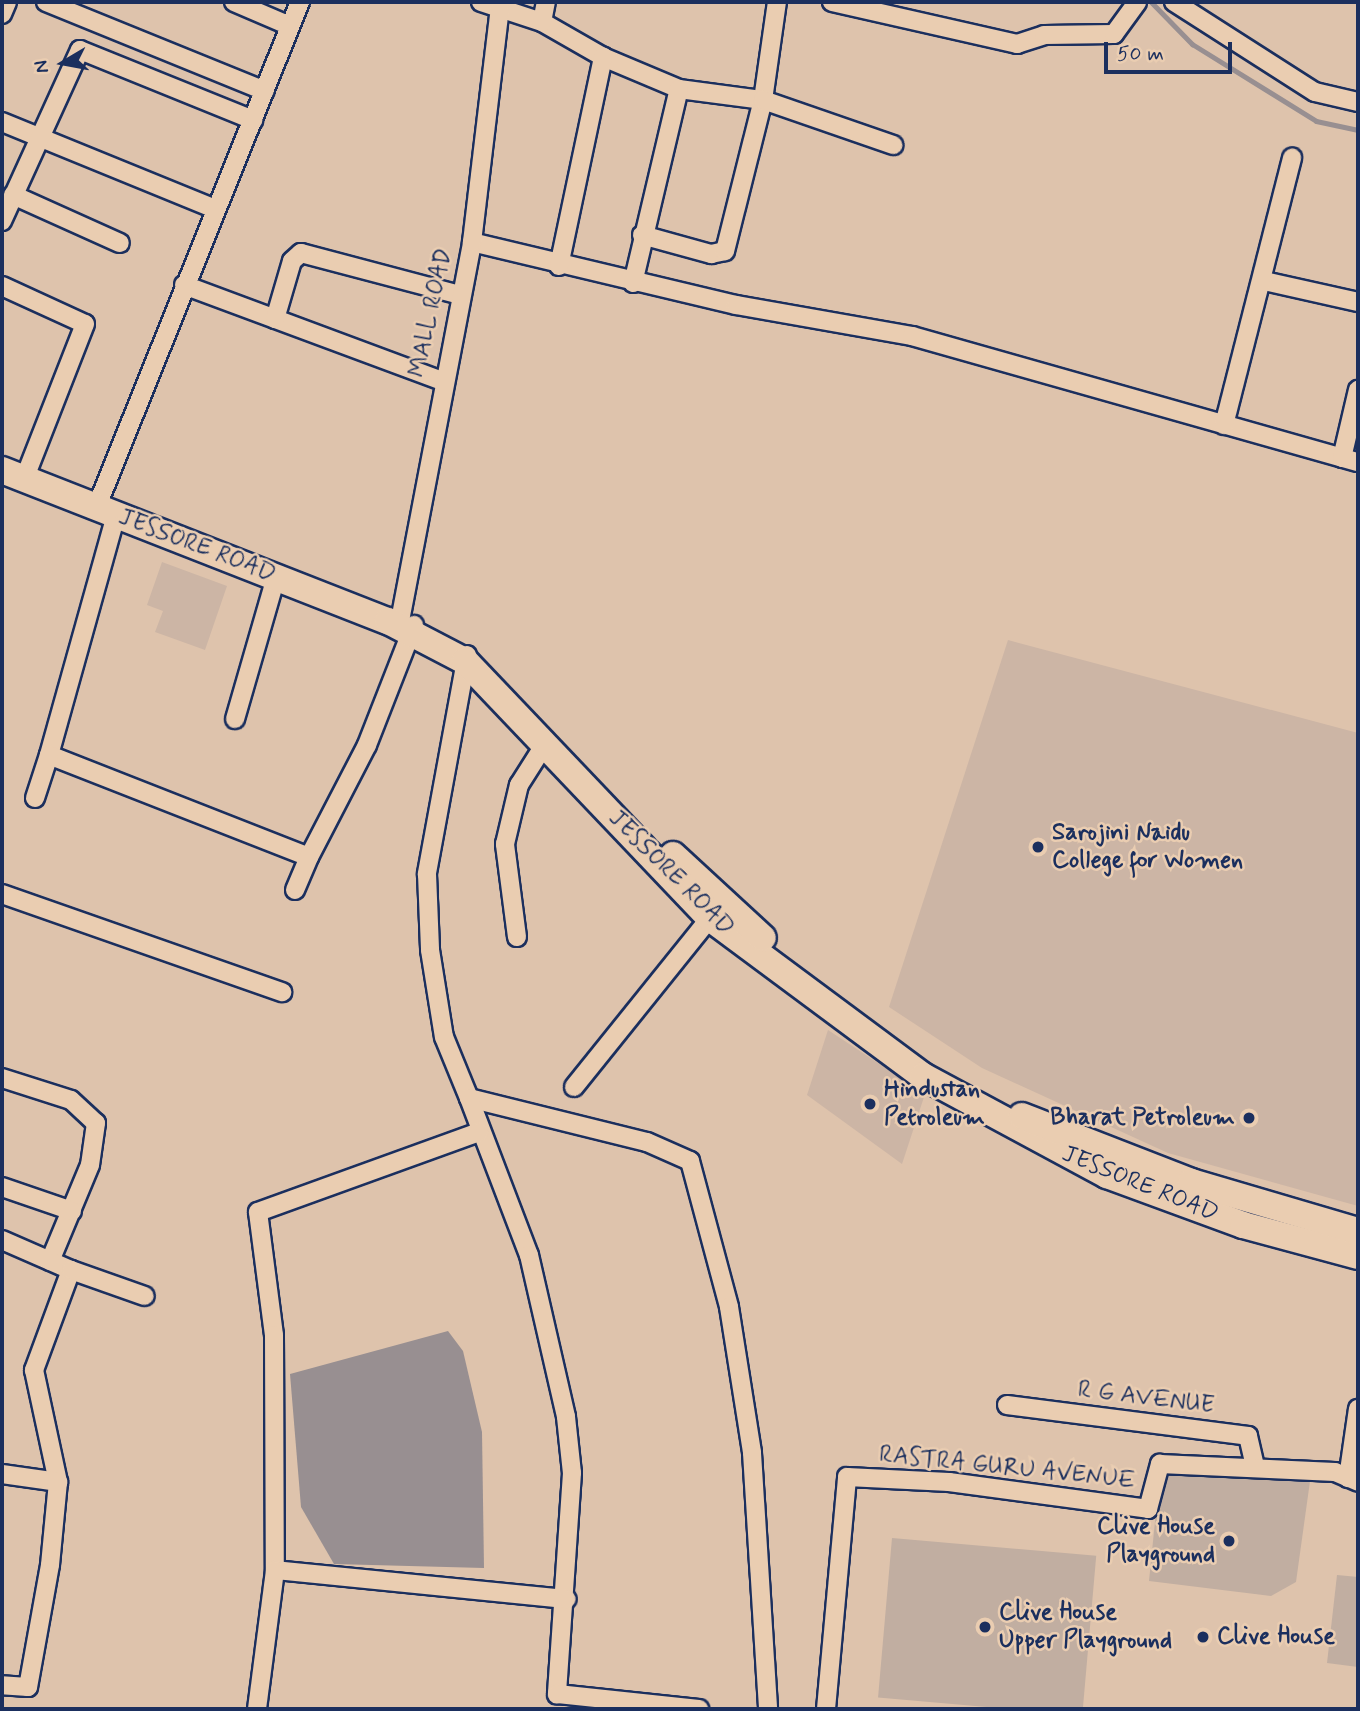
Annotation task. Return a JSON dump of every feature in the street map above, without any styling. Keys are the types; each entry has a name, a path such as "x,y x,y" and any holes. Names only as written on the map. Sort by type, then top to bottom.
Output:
{"main road":[{"name":"JESSORE ROAD","path":"2,456 276,577 407,623"},
{"name":"JESSORE ROAD","path":"2,470 109,505 407,623 467,656 768,942 984,1104"},
{"name":"JESSORE ROAD","path":"467,656 545,744 710,918 923,1076 984,1104 1144,1190 1358,1256"},
{"name":"JESSORE ROAD","path":"1037,1132 1191,1182 1358,1231"},
{"path":"1037,1132 1178,1189 1358,1241"}],"street":[{"path":"2,15 7,2"},
{"path":"46,2 76,7 265,91"},
{"path":"234,2 290,26"},
{"path":"35,798 49,755 109,505 184,285 300,2"},
{"path":"481,2 542,22 603,57 679,89 763,100 893,145"},
{"path":"542,22 546,2"},
{"path":"642,235 711,254 725,251 763,100 776,2"},
{"path":"832,2 1017,44 1044,35 1106,36 1132,9"},
{"path":"1174,2 1315,92 1358,102"},
{"name":"MALL ROAD","path":"295,890 366,746 407,623 440,380 472,242 500,8"},
{"path":"2,221 43,139 80,50 253,120"},
{"path":"559,265 603,57"},
{"path":"633,283 642,235 679,89"},
{"path":"2,122 215,209"},
{"path":"1224,425 1264,281 1292,158"},
{"path":"13,195 120,243"},
{"path":"472,242 633,283 912,336 1350,460 1358,390"},
{"path":"275,319 292,261 301,253 460,295"},
{"path":"1264,281 1358,302"},
{"path":"184,285 440,380"},
{"path":"2,286 85,324 29,467"},
{"path":"235,719 276,577"},
{"path":"467,656 427,874 437,998 479,1132 529,1255 560,1376 572,1474 566,1599 557,1694 699,1709"},
{"path":"517,937 505,844 519,785 545,744"},
{"path":"49,755 309,857"},
{"path":"2,894 282,992"},
{"path":"574,1087 710,918"},
{"path":"2,1078 71,1100 96,1122 97,1143 50,1261"},
{"path":"469,1098 647,1142 690,1161 729,1307 752,1453 768,1709"},
{"path":"257,1709 275,1570 274,1335 258,1212 479,1132"},
{"path":"2,1187 72,1210"},
{"path":"2,1240 71,1270 145,1296"},
{"path":"2,1685 27,1687 58,1482 34,1370 71,1270"},
{"name":"R G AVENUE","path":"1007,1405 1248,1436 1255,1466"},
{"path":"1353,1480 1358,1409"},
{"name":"RASTRA GURU AVENUE","path":"825,1709 847,1477 949,1482 1148,1508 1160,1464 1255,1466 1353,1480"},
{"path":"2,1474 58,1482"},
{"path":"275,1570 566,1599"}],"shaded area":[{"path":"162,562 227,586 205,650 155,632 163,611 147,605"},
{"path":"1008,640 1358,733 1358,1206 1168,1153 982,1068 889,1007"},
{"name":"Hindustan Petroleum","path":"828,1030 925,1094 902,1164 807,1095"},
{"path":"448,1331 463,1351 482,1432 484,1568 334,1564 301,1507 290,1374"},
{"name":"Clive House Playground","path":"1160,1472 1311,1474 1296,1582 1271,1596 1149,1581"},
{"name":"Clive House Upper Playground","path":"892,1538 1096,1556 1083,1709 1011,1709 878,1697"},
{"path":"1337,1575 1358,1577 1358,1667 1327,1663"}],"waterway":[{"path":"1151,2 1192,44 1316,121 1358,130"}],"place":[{"name":"Sarojini Naidu College for Women","path":"1038,847"},
{"name":"Hindustan Petroleum","path":"870,1104"},
{"name":"Bharat Petroleum","path":"1249,1118"},
{"name":"Clive House Playground","path":"1229,1541"},
{"name":"Clive House Upper Playground","path":"985,1627"},
{"name":"Clive House","path":"1203,1637"}]}
